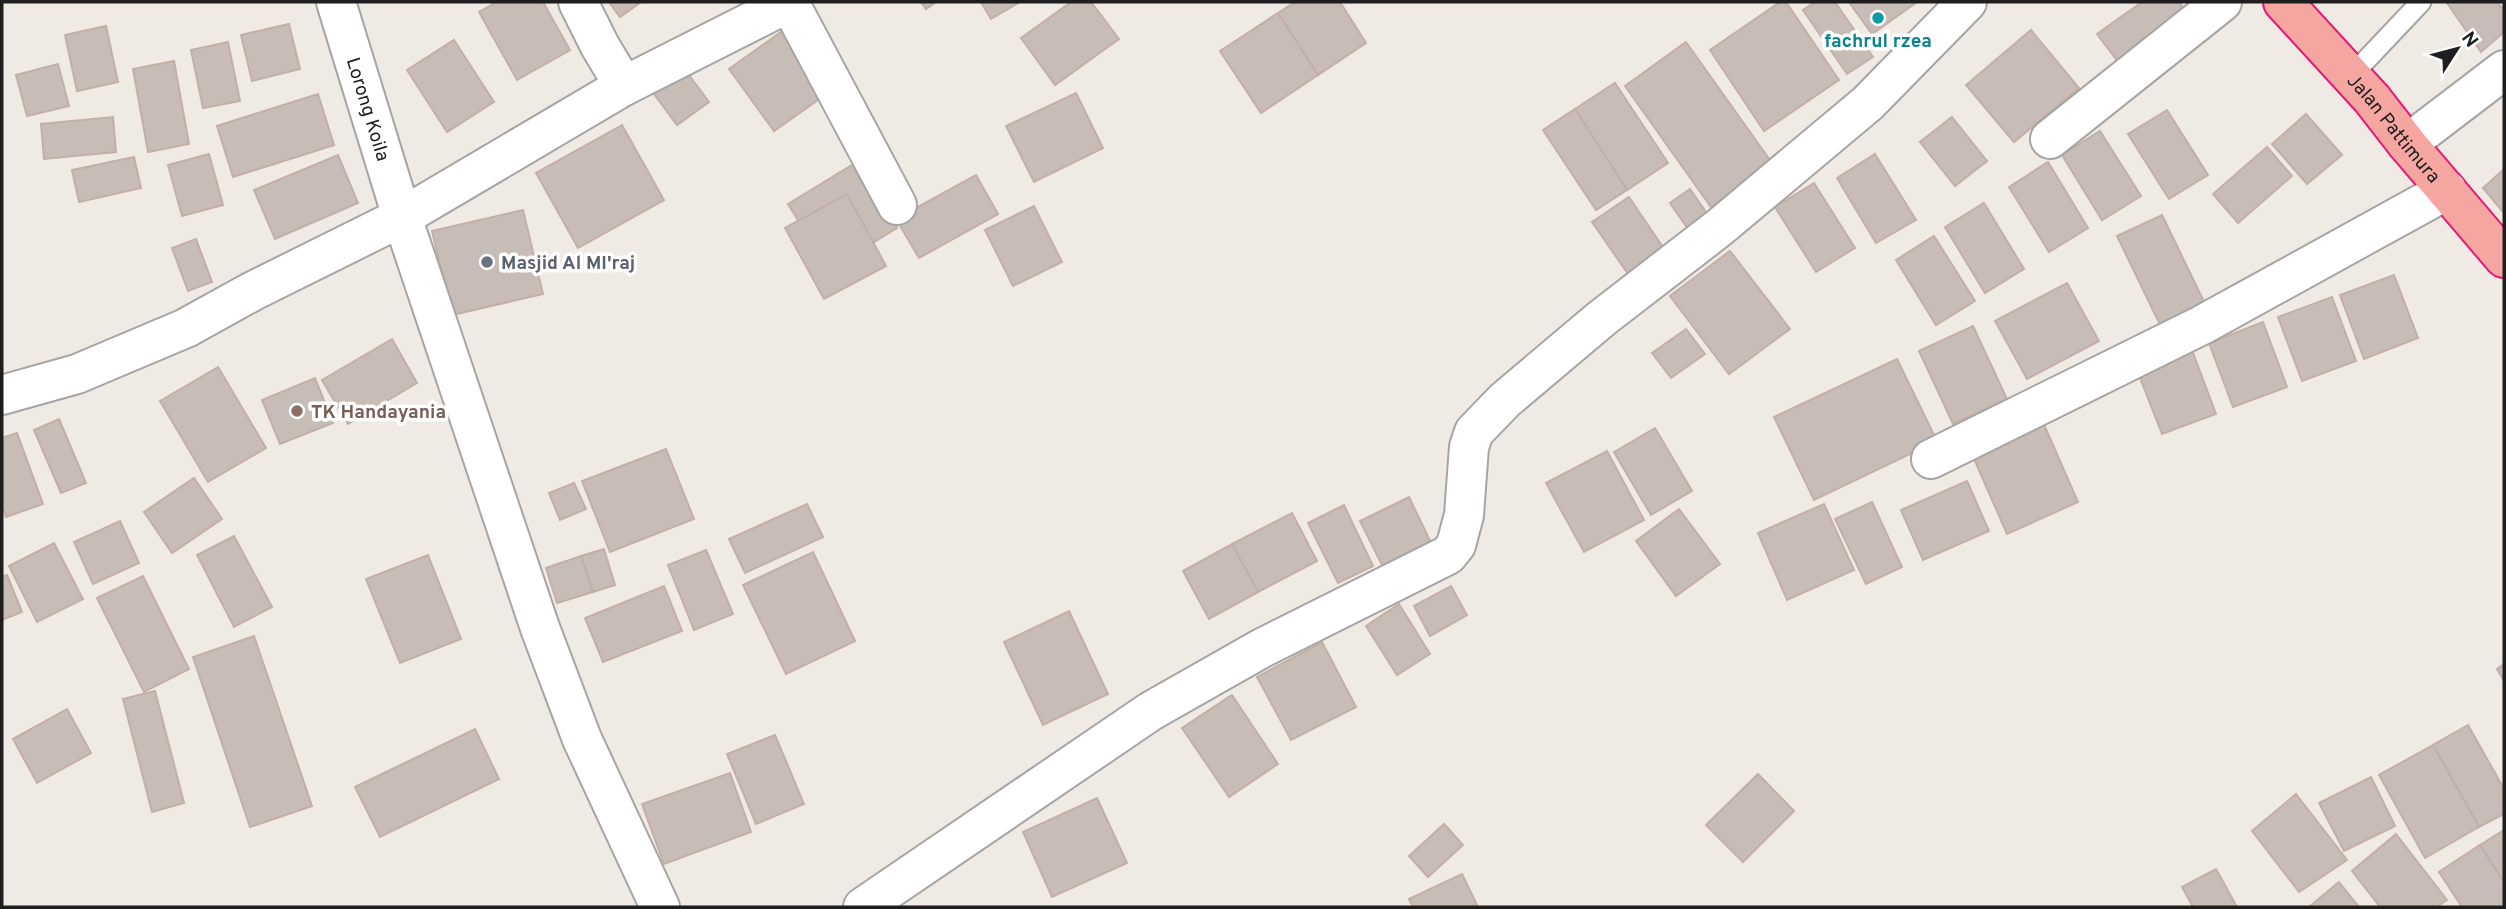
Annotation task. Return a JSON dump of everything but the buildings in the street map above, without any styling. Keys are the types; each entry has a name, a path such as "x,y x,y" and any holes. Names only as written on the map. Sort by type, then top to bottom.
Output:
{"highway":[{"name":"Jalan Pattimura","path":"2283,2 2351,76 2504,258"}],"street":[{"name":"Lorong Koila","path":"336,2 402,217 540,628 582,739 660,907"},
{"path":"578,2 624,86"},
{"path":"2,395 77,373 186,328 402,217 624,86 789,2 897,205"},
{"path":"863,907 1151,711 1262,648 1448,555 1456,545 1464,515 1469,447 1474,432 1505,400 1601,319 1720,227 1868,103 1967,2"},
{"path":"2050,139 2222,2"},
{"path":"2407,144 2504,70"},
{"path":"1931,459 2202,325 2447,190"}],"lane":[{"path":"2351,76 2421,2"}],"place":[{"name":"fachrul rzea","path":"1878,18"},
{"name":"Masjid Al MI'raj","path":"487,262"},
{"name":"TK Handayania","path":"297,411"}]}
